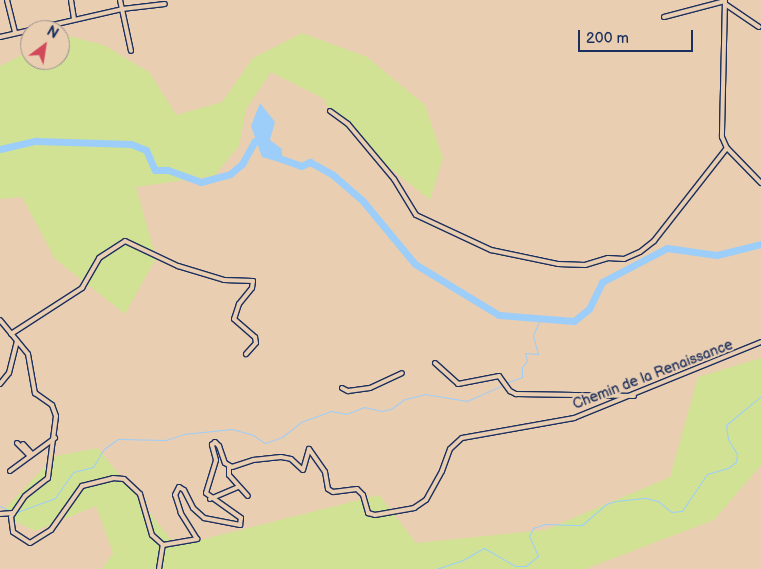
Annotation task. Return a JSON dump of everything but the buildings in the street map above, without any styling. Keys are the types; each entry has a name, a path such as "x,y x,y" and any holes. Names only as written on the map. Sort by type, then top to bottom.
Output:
{"street":[{"path":"7,0 15,33"},
{"path":"71,0 74,18"},
{"path":"120,0 131,51"},
{"path":"664,17 725,2"},
{"path":"725,2 759,27"},
{"path":"725,2 721,131 727,148 761,183"},
{"path":"0,37 74,18 122,9 164,4"},
{"path":"330,111 348,124 394,178 416,215 491,250 558,264 584,265 608,258 632,257 640,252 654,241 727,148"},
{"path":"12,334 82,288 99,258 125,241 178,266 224,280 253,281 252,288 239,304 234,320 256,336 256,343 246,354"},
{"path":"0,320 29,357 33,390 55,411 55,438 47,480 25,496 13,513 13,532 23,541 32,543 51,530 82,486 117,478 130,483 140,494 152,535 163,544 197,539 181,513 175,495 179,487 186,492 196,512 204,518 242,523 242,519 210,499 206,489 216,460 213,442 219,446 229,467 229,475 248,496"},
{"path":"0,384 8,373 17,341"},
{"name":"Chemin de la Renaissance","path":"229,467 253,460 281,457 291,459 303,470 309,449 325,472 328,489 333,492 357,489 363,496 366,511 374,515 423,504 442,472 450,449 462,438 574,418 634,396 761,342"},
{"path":"435,363 455,382 498,376 513,393 634,396"},
{"path":"342,388 348,391 370,388 402,373"},
{"path":"10,471 55,438"},
{"path":"17,443 31,455"},
{"path":"23,444 31,455"},
{"path":"210,499 238,487"},
{"path":"0,514 13,513"},
{"path":"159,569 163,544"}],"green space":[{"path":"302,33 367,57 425,105 443,158 430,200 382,162 330,113 324,99 271,72 246,109 239,146 214,176 136,187 156,258 125,314 55,259 22,197 0,199 0,66 20,56 20,70 70,70 70,36 104,45 150,73 176,115 222,102 253,58"},
{"path":"761,358 761,465 714,520 585,569 102,569 113,553 96,506 35,531 0,514 55,456 98,448 176,546 379,495 416,543 545,530 670,477 698,377"}],"water":[{"path":"260,103 275,122 270,140 282,149 282,155 289,165 262,157 251,126"}],"waterway":[{"path":"0,149 36,141 131,144 146,150 155,170 168,170 201,182 230,174 242,164 255,141 263,139"},
{"path":"282,159 301,166 310,162 333,175 362,200 415,264 499,315 574,321 589,309 602,282 667,248 717,255 761,244"},
{"path":"505,383 522,377 522,367 527,361 525,353 538,354 533,335 540,320"},
{"path":"17,512 55,498 73,472 93,467 104,449 118,439 166,440 184,434 232,429 253,435 265,443 282,437 301,422 331,411 346,414 364,407 381,411 391,409 405,399 425,394 467,401 503,385"},
{"path":"436,569 463,560 484,548 515,566 526,566 538,556 529,536 533,528 545,524 582,525 606,504 616,501 646,498 658,501 671,512 682,511 707,474 728,468 736,462 737,454 728,439 726,425 761,396"},
{"path":"0,506 10,511"}]}
